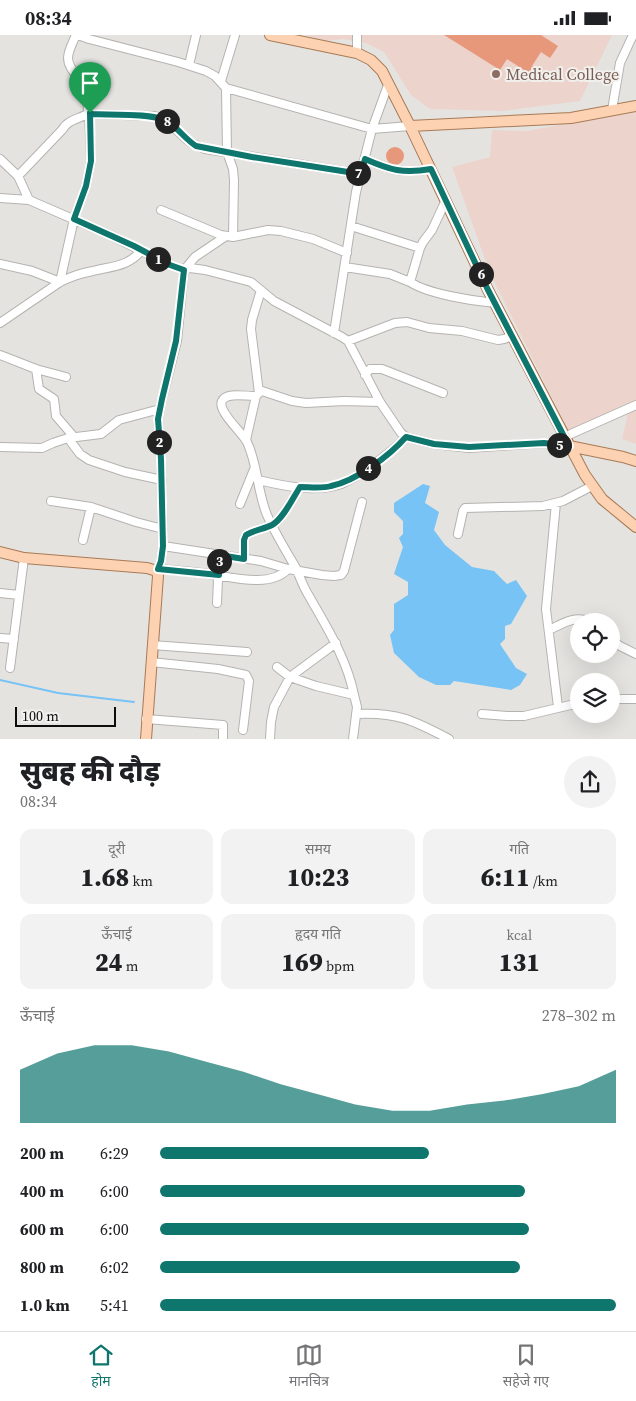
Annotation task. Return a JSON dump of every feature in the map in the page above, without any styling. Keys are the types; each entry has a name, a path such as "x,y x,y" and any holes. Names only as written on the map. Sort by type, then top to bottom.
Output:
{"main road":[{"path":"270,35 357,53 371,60 382,71 512,336 566,441 585,475 602,499 636,527"},
{"path":"410,126 571,118 636,106"},
{"path":"566,441 636,461"},
{"path":"0,552 24,558 158,570 146,739"}],"street":[{"path":"60,283 74,219 86,186 91,161 90,113 86,91 68,60 68,55 77,35 189,65 211,73 223,85 372,129 410,126"},
{"path":"189,65 196,35"},
{"path":"230,237 234,180 233,169 227,152 223,85 235,35"},
{"path":"357,53 358,35"},
{"path":"612,111 620,63 633,35"},
{"path":"334,333 356,192 372,129 388,85"},
{"path":"18,176 65,125 71,120 90,113 161,117 196,146 361,174"},
{"path":"0,159 18,176 29,201"},
{"path":"365,159 388,169 399,171 431,169"},
{"path":"0,198 29,201 74,219 184,270 196,268 246,280 256,285 274,301 348,341 380,402 401,433 406,437 434,444 469,447 566,441 636,405"},
{"path":"410,282 422,242 429,235 446,200"},
{"path":"161,210 220,235 230,237"},
{"path":"351,225 420,247"},
{"path":"288,569 280,575 258,580 158,570 163,546 163,529 158,429 160,409 176,341 184,270 195,257 230,237 268,230 281,231 313,239 347,253"},
{"path":"0,323 70,277 132,261 142,250"},
{"path":"0,264 32,271 60,283"},
{"path":"345,267 390,274 418,287 478,302 496,303"},
{"path":"246,440 258,393 252,320 261,290"},
{"path":"348,341 401,322 429,329 462,331 498,340 512,336"},
{"path":"0,355 36,369 66,377"},
{"path":"36,369 39,389 54,399 56,415 84,457 125,472 162,480"},
{"path":"365,375 370,369 382,369 443,393"},
{"path":"353,739 356,707 351,678 336,643 307,593 272,525 262,502 253,456 246,440 222,411 220,405 222,400 231,395 258,393 306,403 380,402"},
{"path":"0,447 42,449 71,437 101,433 119,420 160,409"},
{"path":"258,480 300,487 325,487 341,484 366,470 406,437"},
{"path":"240,504 255,467"},
{"path":"458,534 465,508 543,506 562,501 592,486"},
{"path":"244,559 244,540 246,535 272,525 282,516 300,487"},
{"path":"51,501 91,507 163,529"},
{"path":"163,546 261,561 297,571 334,576 341,575 344,571 362,502"},
{"path":"556,503 546,609 558,707"},
{"path":"83,540 91,507"},
{"path":"217,603 219,555"},
{"path":"10,669 24,558"},
{"path":"0,593 19,595"},
{"path":"548,630 570,621"},
{"path":"0,638 14,639"},
{"path":"270,739 274,707 290,677 336,643"},
{"path":"152,645 247,651"},
{"path":"620,646 636,654"},
{"path":"151,662 218,669 246,675 249,681 243,730"},
{"path":"277,667 290,677 316,686 354,695"},
{"path":"620,699 636,699"},
{"path":"482,713 507,716 524,715 570,705"},
{"path":"356,714 386,714 402,717 448,739"},
{"path":"146,719 224,725 223,739"}],"shaded area":[{"name":"Medical College","path":"305,35 612,35 580,101 503,111 430,109 411,95 384,52 366,43 343,39 324,41"},
{"path":"624,112 636,112 636,444 622,439 628,413 625,404 569,432 490,273 452,167 490,157 492,130 528,131"}],"water":[{"path":"423,484 430,486 425,503 439,512 434,530 445,545 472,567 494,571 507,584 516,580 527,596 511,624 505,626 505,639 500,644 516,668 527,674 520,685 511,690 454,681 450,685 436,685 419,677 394,653 390,635 394,630 394,604 408,595 408,582 394,574 403,547 399,538 403,534 403,521 394,512 394,503"}],"building":[{"path":"444,35 541,35 558,46 550,58 541,52 532,66 536,68 532,75 507,59 500,70"},
{"path":"395,147 401,150 404,156 401,162 395,165 389,162 386,156 389,150"}],"waterway":[{"path":"0,680 58,693 134,702"}],"place":[{"name":"Medical College","path":"496,74"}],"route":[{"path":"90,113 161,117 196,146 252,157 361,174 365,159 388,169 399,171 431,169 488,290 569,446 544,443 469,447 434,444 406,437 366,470 350,480 325,487 300,487 277,521 272,525 248,533 244,537 244,559 219,555 219,575 158,569 163,546 163,505 158,419 176,341 184,270 74,219 86,186 91,161 90,113"}]}
